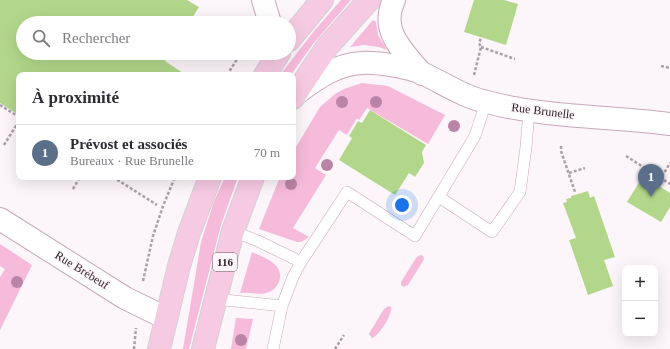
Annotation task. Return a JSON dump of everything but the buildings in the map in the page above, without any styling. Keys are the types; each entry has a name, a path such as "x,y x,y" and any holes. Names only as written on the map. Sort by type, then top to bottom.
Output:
{"main road":[{"path":"296,32 322,0"},
{"path":"296,93 327,47 369,0"},
{"path":"267,72 275,60"},
{"path":"159,349 179,266 189,232 209,180"},
{"name":"116","path":"203,349 233,231 252,180"}],"street":[{"path":"263,0 268,16"},
{"name":"Rue Brunelle","path":"394,0 391,6 389,21 392,34 399,46 422,74"},
{"name":"Rue Brunelle","path":"296,94 322,75 348,65 374,63 396,66 422,74 458,93 486,102 529,111 670,124"},
{"name":"Rue Brébeuf","path":"0,219 125,298 166,318"}],"lane":[{"path":"273,349 282,306 293,277 301,262 347,192 415,236 475,136 486,102"},
{"path":"439,197 492,232 520,192 529,111"},
{"path":"233,231 258,241 301,262"},
{"path":"215,299 282,306"}],"path":[{"path":"474,75 481,47 479,43 481,38"},
{"path":"481,47 515,59"},
{"path":"229,72 237,60"},
{"path":"661,66 670,68"},
{"path":"0,105 16,115"},
{"path":"4,145 16,125"},
{"path":"562,146 561,151 576,192"},
{"path":"626,156 670,184"},
{"path":"657,185 670,163"},
{"path":"569,173 584,168"},
{"path":"73,189 78,180"},
{"path":"119,180 157,205"},
{"path":"142,284 153,236 174,180"},
{"path":"134,349 136,329"},
{"path":"335,349 344,335"}],"shaded area":[{"path":"341,0 351,0 313,44 293,72 282,72 292,60 296,60 296,54"},
{"path":"373,20 376,22 378,35 387,50 379,47 364,45 350,47"},
{"path":"362,83 388,86 445,115 428,144 367,108 359,120 357,118 347,135 339,130 315,168 326,175 293,228 309,237 301,242 297,242 259,229 279,180 296,180 296,147 320,107 335,94 344,89"},
{"path":"224,180 237,180 221,225 189,349 183,349 201,242 214,201"},
{"path":"0,244 32,265 0,330 0,277 5,269 0,266"},
{"path":"252,252 273,263 280,272 278,284 270,292 263,294 240,293"},
{"path":"420,255 423,256 423,261 408,285 404,287 401,285 401,282 416,258"},
{"path":"389,306 391,307 390,315 378,334 372,338 369,334 370,332 384,309"},
{"path":"236,318 253,319 246,349 231,349"}],"place":[{"name":"Prévost et associés","path":"651,197"}]}
